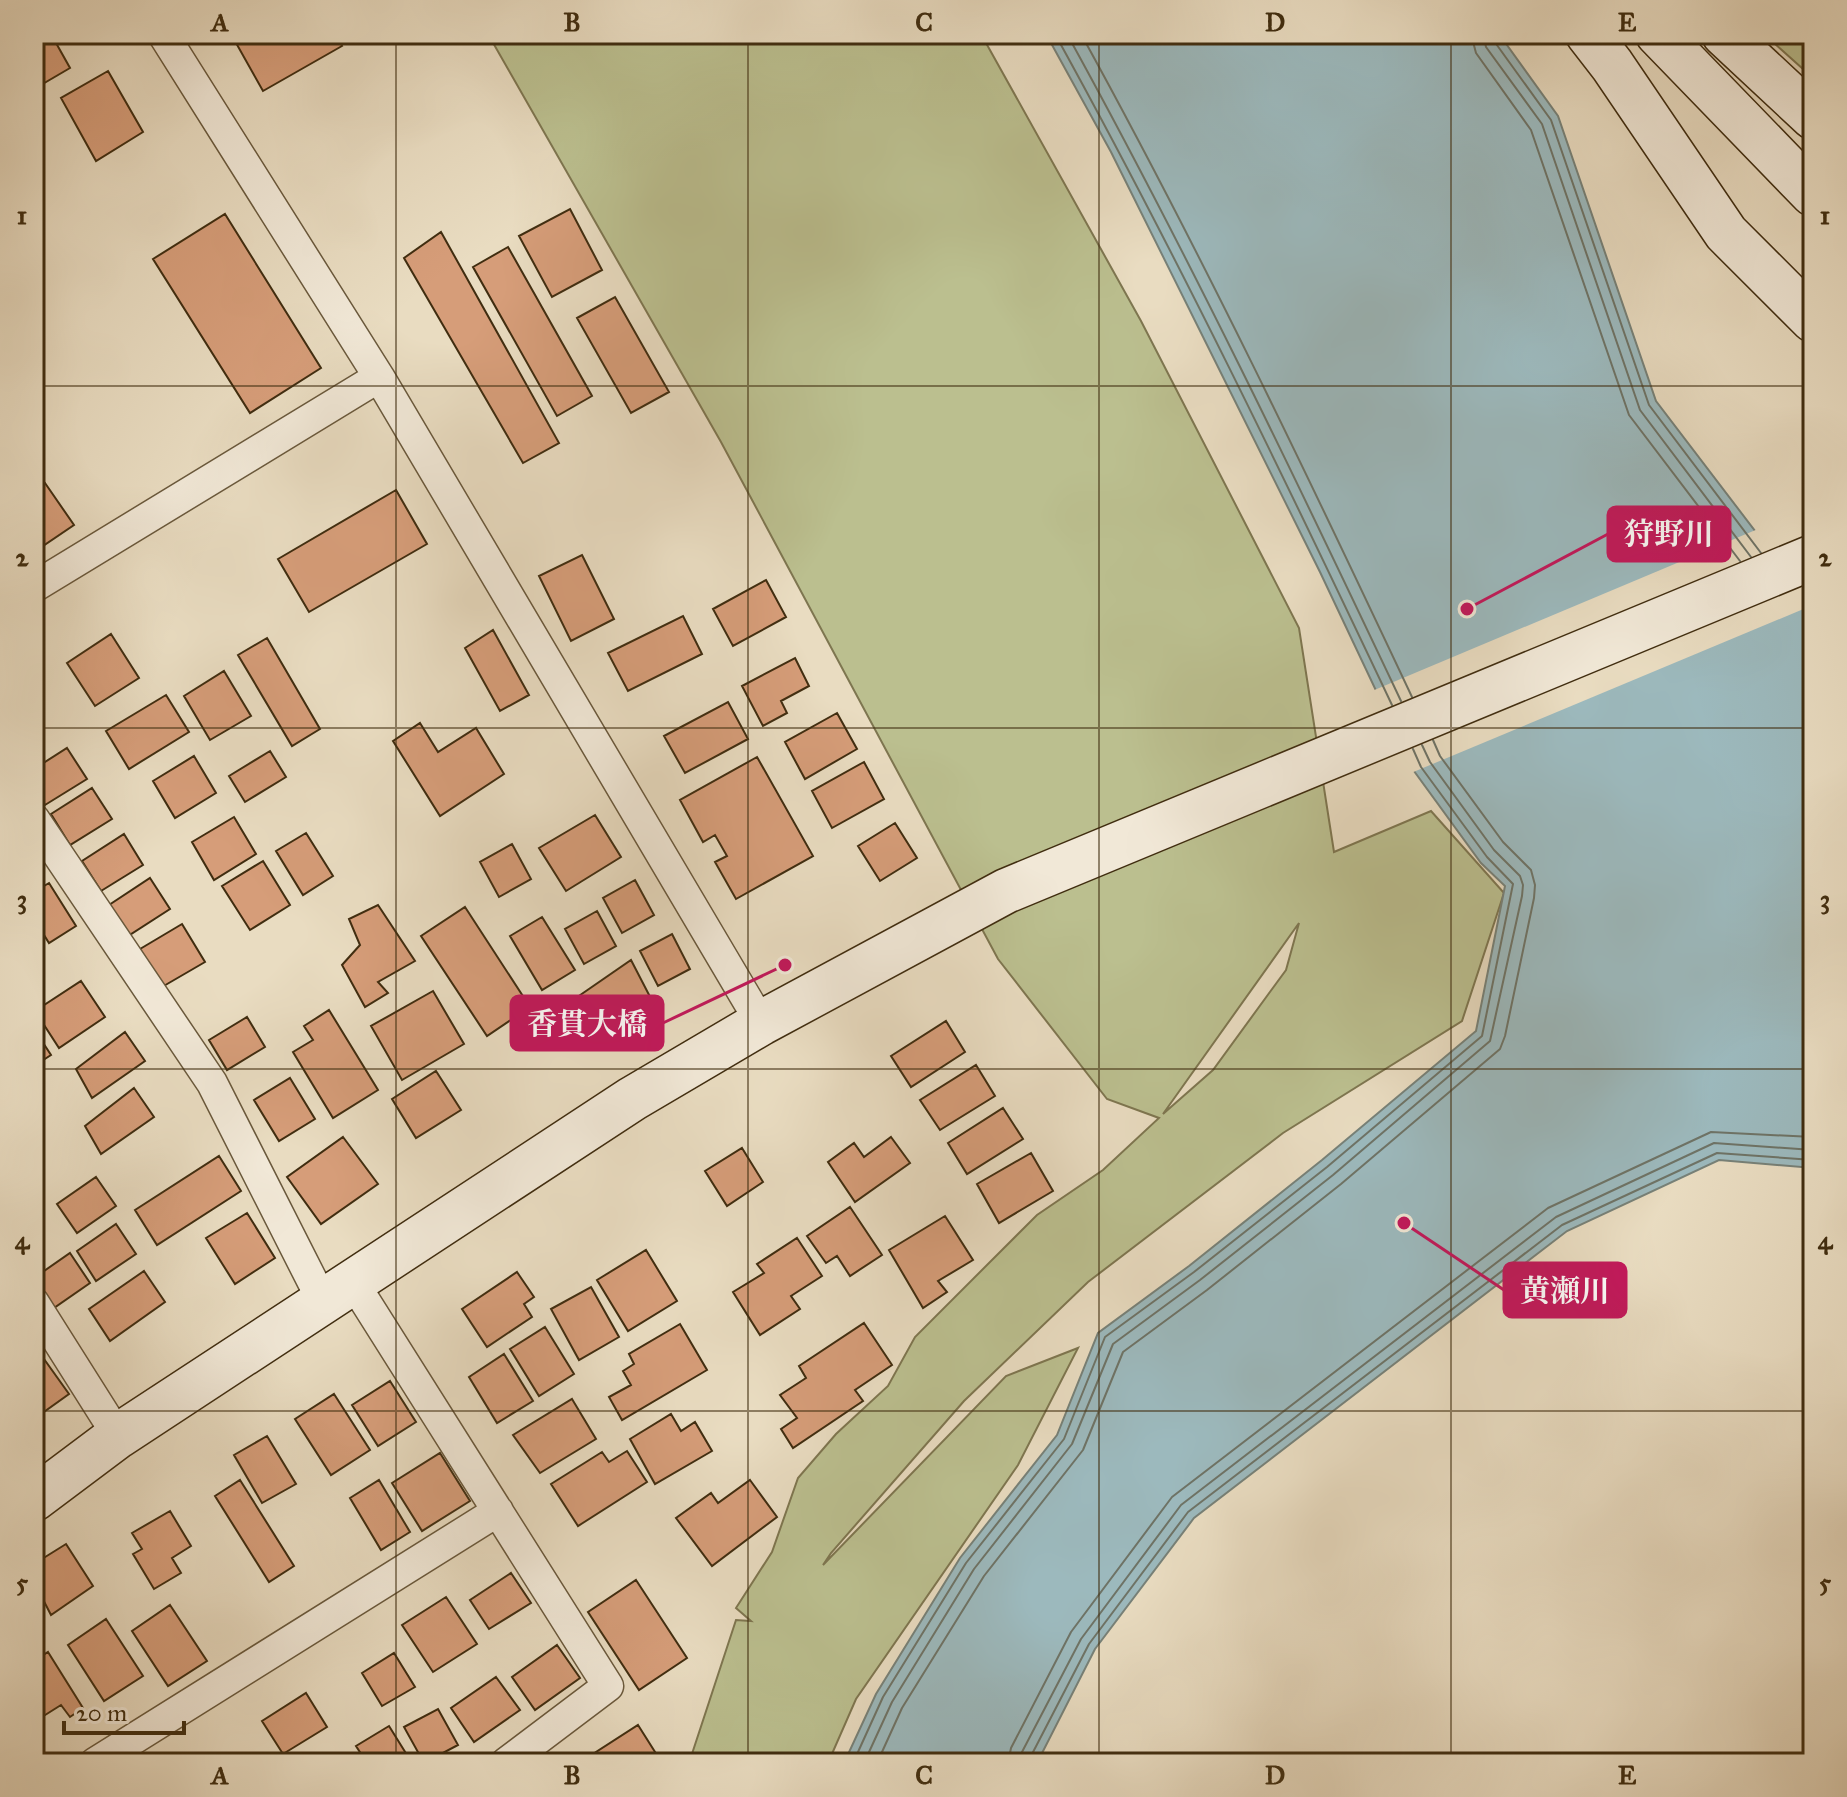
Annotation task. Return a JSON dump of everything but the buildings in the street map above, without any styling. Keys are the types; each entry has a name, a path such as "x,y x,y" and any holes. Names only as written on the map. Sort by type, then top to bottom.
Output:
{"street":[{"path":"163,34 379,377 761,1023"},
{"path":"1588,34 1726,233 1813,320"},
{"path":"1658,34 1813,194"},
{"path":"1724,34 1813,117"},
{"path":"34,587 379,377"},
{"path":"34,1499 118,1436 632,1099 761,1023 1006,891 1813,557"},
{"path":"34,819 212,1083 338,1292 498,1511 608,1686 506,1763"},
{"path":"34,1303 118,1436"},
{"path":"95,1763 498,1511"}],"green space":[{"path":"488,34 981,34 1141,321 1299,628 1334,852 1431,811 1504,893 1462,1021 1283,1133 1088,1282 964,1401 831,1553 823,1565 1006,1376 1078,1348 1018,1465 856,1699 828,1763 689,1763 736,1620 751,1621 736,1608 772,1552 798,1478 836,1434 888,1386 915,1337 1037,1215 1103,1170 1159,1118 1107,1099 998,959 721,442","holes":["1299,923 1286,970 1213,1070 1163,1114"]},
{"path":"1764,34 1813,34 1813,78"}],"water":[{"path":"1046,34 1499,34 1558,116 1656,401 1813,607 1813,1168 1719,1160 1567,1231 1194,1518 1095,1649 1037,1763 844,1763 876,1694 960,1558 1057,1435 1098,1333 1189,1266 1322,1160 1476,1031 1505,886 1481,863 1414,771 1320,572 1111,152"}],"pier":[{"path":"1758,529 1813,605 1411,773 1372,691"}],"place":[{"name":"狩野川","path":"1467,609"},
{"name":"香貫大橋","path":"785,965"},
{"name":"黄瀬川","path":"1404,1223"}]}
